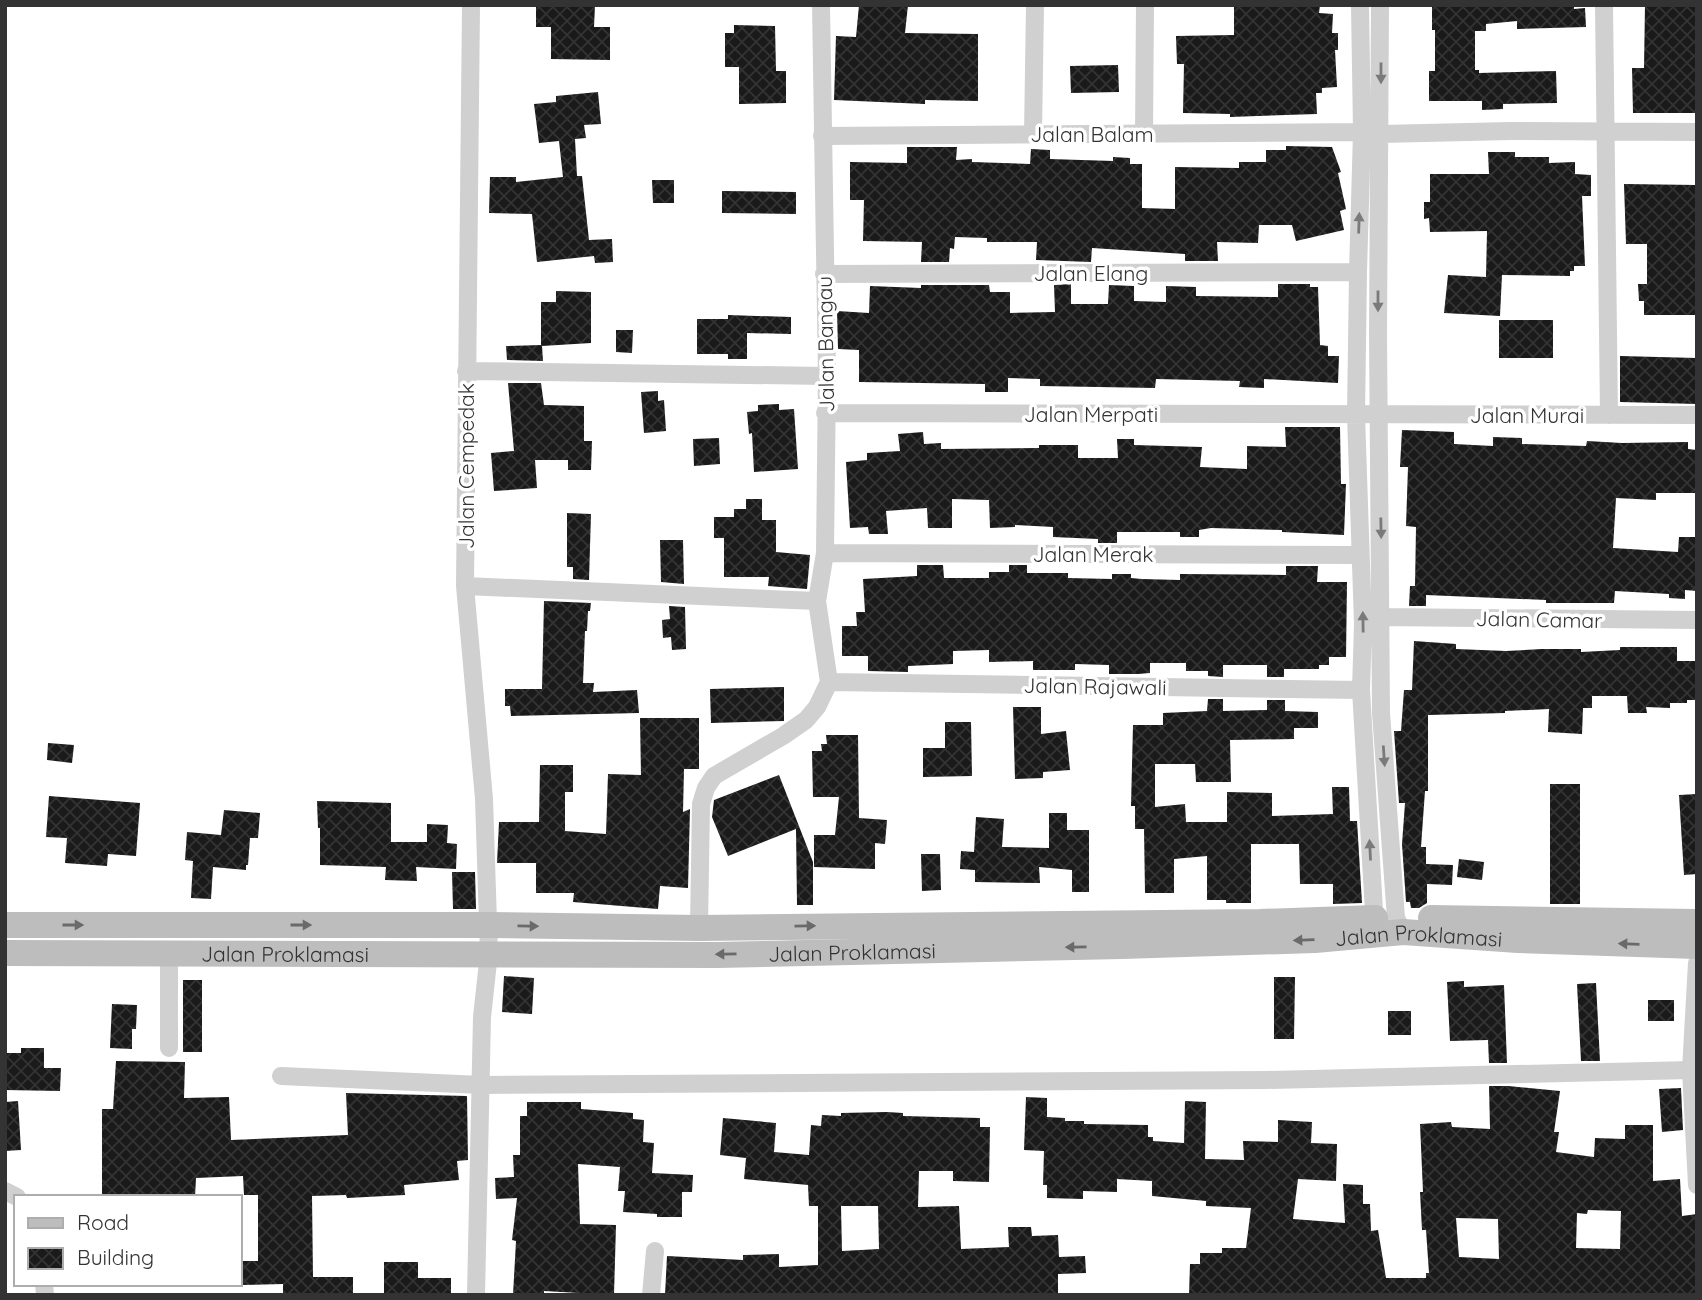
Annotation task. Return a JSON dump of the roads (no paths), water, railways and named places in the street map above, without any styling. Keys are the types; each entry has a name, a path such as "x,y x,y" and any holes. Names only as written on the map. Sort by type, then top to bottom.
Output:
{"street":[{"name":"Jalan Cempedak","path":"471,5 465,586 484,799 489,953 482,1017 477,1295"},
{"name":"Jalan Bangau","path":"821,5 827,376 825,553 817,601 829,682"},
{"path":"1033,134 1035,5"},
{"path":"1144,134 1145,5"},
{"path":"1360,5 1362,132 1356,415 1363,624 1361,690 1387,925"},
{"path":"1380,5 1378,321 1381,713 1387,925"},
{"path":"1604,5 1609,415"},
{"name":"Jalan Balam","path":"822,136 1697,132"},
{"name":"Jalan Elang","path":"824,274 1358,272"},
{"path":"466,371 827,376"},
{"name":"Jalan Merpati","path":"825,414 1356,415"},
{"name":"Jalan Murai","path":"1356,415 1697,415"},
{"name":"Jalan Merak","path":"825,553 1360,555"},
{"path":"465,586 817,601"},
{"name":"Jalan Camar","path":"1381,617 1697,620"},
{"path":"699,928 701,804 706,788 714,776 806,720 817,707 829,682"},
{"name":"Jalan Rajawali","path":"829,682 1361,690"},
{"name":"Jalan Proklamasi","path":"5,925 699,928 1260,922 1387,925 1697,922"},
{"name":"Jalan Proklamasi","path":"5,953 717,955 1315,940 1387,925 1518,940 1697,946"},
{"path":"169,953 169,1048"},
{"path":"1697,963 1691,1070 1697,1185"},
{"path":"281,1076 481,1085 1265,1080 1691,1070"},
{"path":"652,1295 655,1251"}]}
